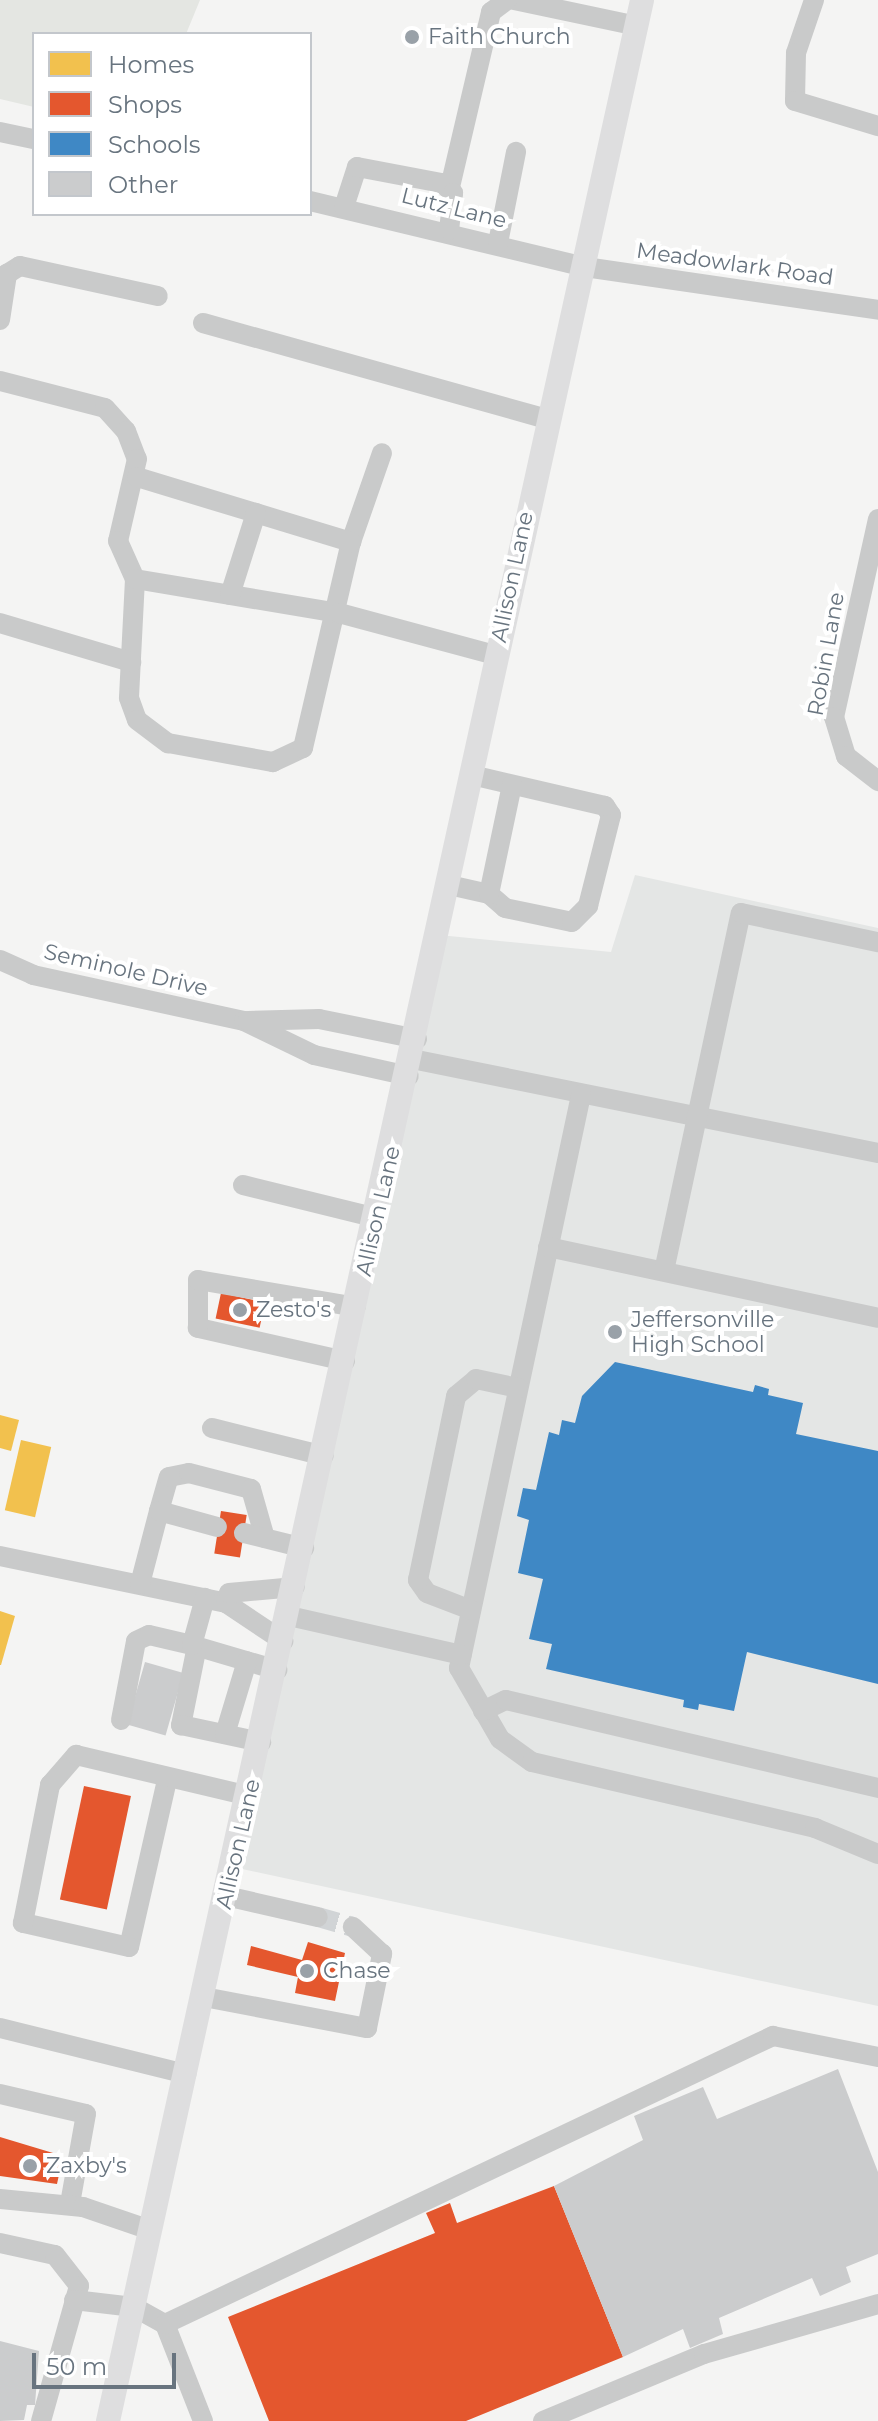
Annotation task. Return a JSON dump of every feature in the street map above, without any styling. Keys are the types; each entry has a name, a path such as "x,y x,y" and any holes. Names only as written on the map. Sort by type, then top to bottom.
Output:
{"main road":[{"name":"Allison Lane","path":"108,2421 413,1058 495,655 547,419 585,267 642,0"}],"street":[{"path":"449,230 450,187 491,12 507,0"},
{"path":"514,0 637,26"},
{"path":"814,0 796,53 795,101 878,126"},
{"path":"0,132 32,139"},
{"path":"498,243 516,152"},
{"path":"344,207 357,167 450,187"},
{"name":"Lutz Lane","path":"312,201 449,230 585,267"},
{"path":"0,320 7,274 20,266 158,296"},
{"name":"Meadowlark Road","path":"585,267 878,310"},
{"path":"203,323 547,419"},
{"path":"0,381 105,408 126,431 137,477 118,541 135,579 129,698 152,736 273,762 291,758 303,748 339,613 351,542 382,453"},
{"path":"137,477 351,542"},
{"path":"230,595 256,513"},
{"name":"Robin Lane","path":"878,519 834,717 846,756 878,781"},
{"path":"135,579 339,613 495,655"},
{"path":"0,623 131,662"},
{"path":"449,885 489,894 505,908 572,922 582,916 611,815 605,806 472,775"},
{"path":"489,894 512,785"},
{"path":"664,1271 741,913 878,942"},
{"name":"Seminole Drive","path":"0,960 33,975 244,1021 314,1055 413,1058"},
{"name":"Seminole Drive","path":"244,1021 319,1019 413,1058"},
{"path":"413,1058 581,1095 698,1112 878,1153"},
{"path":"581,1095 459,1668 508,1747 551,1769 815,1828 877,1851"},
{"path":"243,1185 377,1218"},
{"path":"548,1247 878,1318"},
{"path":"345,1361 198,1328 192,1322 198,1280 356,1307"},
{"path":"471,1610 427,1593 418,1580 456,1396 476,1379 518,1388"},
{"path":"212,1428 324,1456"},
{"path":"140,1584 169,1477 189,1473 251,1489 265,1538"},
{"path":"159,1511 217,1527"},
{"path":"244,1533 304,1548"},
{"path":"0,1556 226,1603 283,1641"},
{"path":"226,1603 229,1593 295,1587"},
{"path":"205,1598 181,1725 261,1742"},
{"path":"289,1616 462,1655"},
{"path":"121,1720 136,1641 149,1635 277,1670"},
{"path":"225,1734 247,1661"},
{"path":"483,1711 506,1700 878,1788"},
{"path":"167,1780 129,1947 23,1923 50,1785 63,1763 76,1755 146,1767 167,1780 249,1796"},
{"path":"226,1896 318,1917"},
{"path":"204,1997 367,2028 382,1954 353,1927"},
{"path":"0,2028 186,2074"},
{"path":"165,2324 773,2036 878,2057"},
{"path":"0,2094 86,2114 70,2204"},
{"path":"0,2199 70,2204 150,2230"},
{"path":"0,2243 55,2255 75,2276 74,2300 41,2421"},
{"path":"74,2300 134,2307 165,2324 203,2421"},
{"path":"543,2421 704,2354 878,2304"}],"shaded area":[{"path":"0,0 200,0 187,32 32,32 32,107 0,99"},
{"name":"Jeffersonville High School","path":"635,875 878,928 878,2006 233,1867 439,935 611,952"}],"building: Homes":[{"path":"0,1415 19,1420 11,1451 0,1448"},
{"path":"21,1440 51,1447 35,1517 5,1510"},
{"path":"0,1611 15,1616 1,1665 0,1665"}],"building: Shops":[{"name":"Zesto's","path":"221,1293 265,1302 260,1328 216,1318"},
{"path":"221,1511 247,1515 240,1558 214,1553"},
{"path":"84,1786 131,1796 107,1909 60,1899"},
{"name":"Chase","path":"308,1942 345,1953 335,2001 295,1993 298,1977 247,1965 251,1946 302,1960"},
{"name":"Zaxby's","path":"0,2137 63,2156 57,2184 0,2176"},
{"path":"554,2186 623,2357 466,2421 269,2421 228,2317 435,2233 426,2213 450,2203 457,2223"}],"building: Schools":[{"path":"615,1362 753,1392 755,1385 769,1389 768,1395 803,1403 796,1434 878,1451 878,1684 747,1652 734,1711 699,1704 698,1710 683,1707 684,1700 546,1669 552,1644 529,1639 543,1579 518,1573 529,1520 517,1516 523,1488 536,1490 549,1432 559,1435 562,1420 575,1423 582,1396"}],"building: Other":[{"path":"145,1662 183,1673 166,1736 127,1724"},
{"path":"838,2069 878,2172 878,2254 846,2267 851,2282 820,2296 812,2278 719,2318 723,2334 690,2348 683,2329 623,2357 554,2186 643,2140 634,2116 703,2087 717,2119"},
{"path":"0,2341 39,2351 35,2405 27,2405 24,2420 0,2421"}],"tunnel":[{"path":"318,1917 353,1927"}],"place":[{"name":"Faith Church","path":"412,37"},
{"name":"Zesto's","path":"240,1310"},
{"name":"Jeffersonville High School","path":"615,1332"},
{"name":"Chase","path":"307,1971"},
{"name":"Zaxby's","path":"30,2166"}]}
